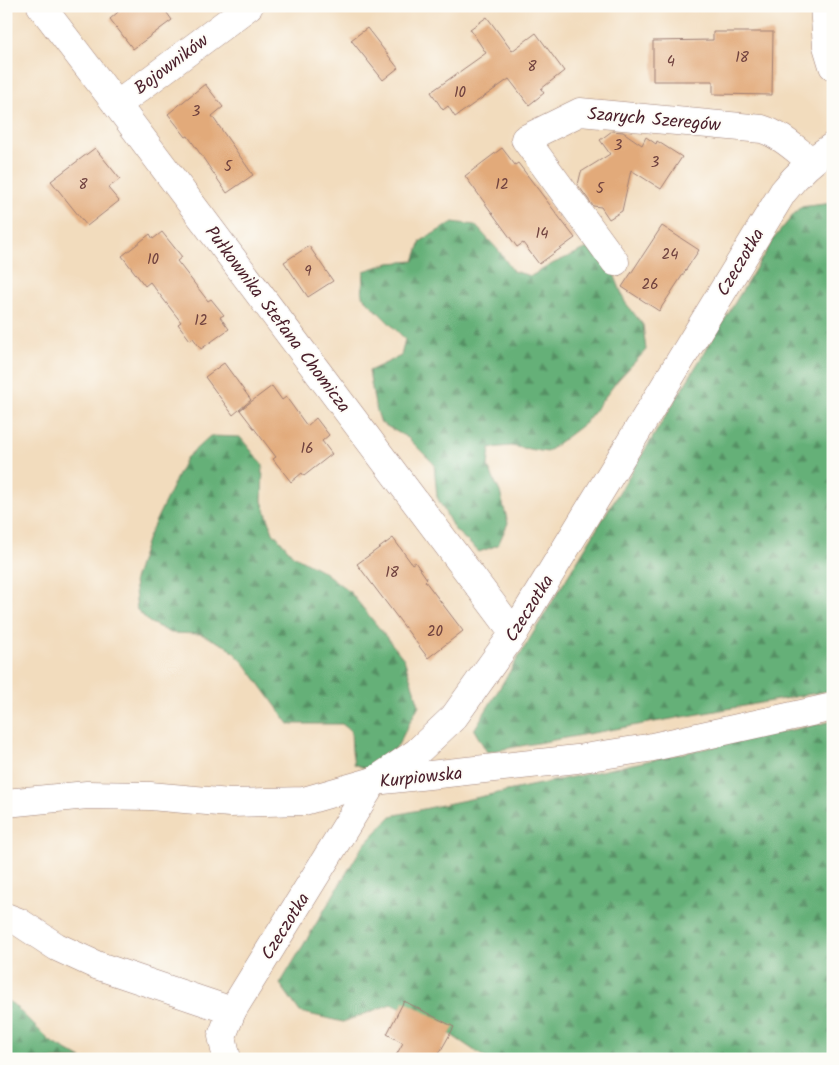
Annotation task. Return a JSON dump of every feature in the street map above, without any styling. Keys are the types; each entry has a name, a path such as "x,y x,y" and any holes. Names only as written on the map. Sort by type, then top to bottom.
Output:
{"street":[{"name":"Pułkownika Stefana Chomicza","path":"41,6 514,633"},
{"name":"Bojowników","path":"117,105 249,6"},
{"path":"824,6 828,46 833,66"},
{"name":"Szarych Szeregów","path":"615,262 525,139 580,112 762,129 822,153"},
{"name":"Czeczotka","path":"227,1059 222,1036 232,1011 374,781 417,752 454,717 514,633 783,192 795,177 822,153"},
{"name":"Kurpiowska","path":"6,803 87,795 150,796 230,803 304,801 374,781 578,759 648,748 833,707"},
{"path":"6,917 19,922 58,947 96,965 232,1011"}],"green space":[{"path":"833,203 833,690 487,752 474,730 775,237 800,207"},
{"path":"453,222 475,225 499,251 513,271 531,276 554,263 590,247 607,256 625,302 643,325 646,350 618,380 585,423 547,452 510,446 490,448 488,467 500,492 508,523 498,545 479,552 454,529 437,497 434,464 408,438 381,423 375,405 369,371 401,356 405,339 362,296 364,271 389,263 414,261 421,241"},
{"path":"210,436 240,437 263,465 262,501 273,532 293,555 324,572 350,592 404,659 419,705 397,747 367,769 354,764 351,731 342,724 289,724 245,664 228,647 201,634 171,633 149,622 137,610 134,580 148,537 186,458"},
{"path":"833,721 833,1059 487,1059 417,1012 391,1004 343,1022 300,1012 280,984 362,847 391,816"},
{"path":"6,1000 14,1005 50,1041 82,1059 6,1059"}],"building":[{"path":"125,6 162,6 172,20 133,49 110,19"},
{"path":"487,17 512,51 536,33 564,71 541,89 544,93 529,105 509,79 455,117 448,106 443,110 431,92 486,53 470,29"},
{"path":"367,28 398,68 383,80 351,40"},
{"path":"713,32 773,32 772,95 713,94 713,81 653,81 653,41 713,40"},
{"path":"205,84 223,107 212,116 253,175 227,193 188,136 186,137 168,114"},
{"path":"612,131 623,132 642,145 646,137 656,144 657,141 682,157 661,189 631,170 622,211 609,219 601,207 593,206 578,185 581,172 610,154 600,140"},
{"path":"95,148 120,179 108,188 119,201 87,226 51,181"},
{"path":"502,148 515,165 518,163 575,238 539,264 523,243 517,247 465,176"},
{"path":"662,226 699,250 659,311 622,287"},
{"path":"162,232 182,257 177,261 208,301 211,299 224,315 220,317 229,329 201,349 193,338 190,340 178,324 181,322 150,282 145,286 122,256 150,234 153,239"},
{"path":"309,246 333,281 308,297 284,262"},
{"path":"224,363 251,400 233,415 205,377"},
{"path":"272,386 282,400 286,397 307,426 316,418 329,435 322,441 332,454 304,476 302,473 291,482 273,459 276,457 240,410"},
{"path":"393,538 412,564 415,562 427,579 425,581 463,631 428,658 357,564"},
{"path":"404,1001 454,1027 436,1059 394,1059 403,1043 387,1034"}]}
